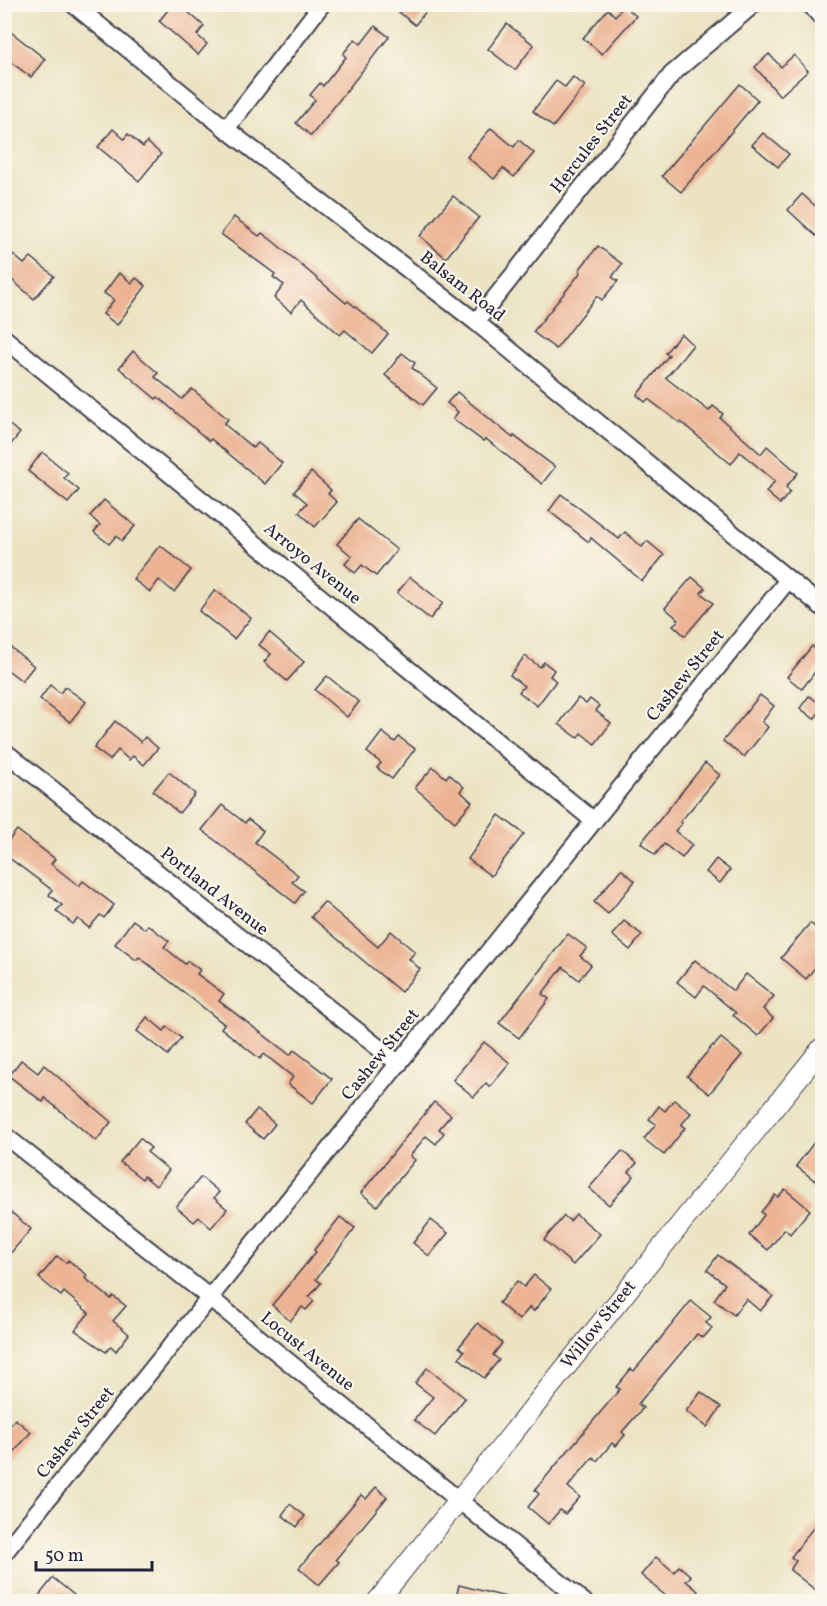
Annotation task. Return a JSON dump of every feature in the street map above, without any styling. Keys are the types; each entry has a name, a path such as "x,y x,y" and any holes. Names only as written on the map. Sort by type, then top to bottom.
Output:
{"street":[{"name":"Balsam Road","path":"73,4 226,129 476,322 822,607"},
{"path":"226,129 322,4"},
{"name":"Hercules Street","path":"476,322 672,74 754,4"},
{"path":"810,4 822,18"},
{"name":"Arroyo Avenue","path":"4,338 594,821"},
{"name":"Cashew Street","path":"5,1552 788,580"},
{"name":"Portland Avenue","path":"4,751 399,1064"},
{"name":"Willow Street","path":"377,1602 822,1048"},
{"name":"Locust Avenue","path":"4,1135 210,1298 584,1602"}],"building":[{"path":"173,4 179,4 204,26 197,35 207,44 198,55 159,21"},
{"path":"389,4 432,4 415,25"},
{"path":"624,6 636,16 602,54 583,38 608,9 615,16"},
{"path":"507,24 534,45 515,70 488,49"},
{"path":"375,26 389,37 311,136 296,123 315,100 310,95 320,83 323,86 346,57 343,54 355,39 361,44"},
{"path":"11,32 45,59 31,77 4,57 4,41"},
{"path":"769,54 781,67 794,55 808,71 780,96 755,67"},
{"path":"573,77 585,86 553,127 533,111 556,81 565,87"},
{"path":"740,84 758,100 681,192 662,176"},
{"path":"491,128 514,147 519,140 534,153 514,177 503,168 494,179 467,157"},
{"path":"113,129 124,139 128,134 143,147 147,142 161,154 139,181 98,147"},
{"path":"763,133 789,154 778,167 752,145"},
{"path":"802,194 822,212 822,229 816,236 788,210"},
{"path":"453,196 479,217 446,258 420,236"},
{"path":"234,217 259,236 262,233 274,242 346,303 348,301 388,334 372,353 345,330 340,335 301,300 291,312 274,298 284,285 273,277 275,274 221,234"},
{"path":"598,246 622,264 612,277 618,281 602,300 597,296 556,349 533,332 581,272 579,270"},
{"path":"4,247 24,264 31,257 54,276 34,299 4,273"},
{"path":"119,273 132,283 136,278 146,286 117,325 103,314 114,300 104,293"},
{"path":"681,334 693,345 666,378 709,411 713,406 723,414 720,418 761,454 767,446 798,473 786,487 790,492 780,504 766,492 775,481 740,452 731,464 681,422 648,399 645,402 637,395 669,355 665,353"},
{"path":"133,351 158,373 155,377 182,399 192,389 228,419 224,424 253,448 258,443 282,463 265,484 119,368"},
{"path":"402,353 415,363 412,368 437,388 423,405 385,375"},
{"path":"457,392 513,438 514,436 555,467 542,484 486,439 483,441 453,419 458,412 447,403"},
{"path":"4,421 20,433 4,453"},
{"path":"42,452 68,473 64,478 79,490 68,503 28,471"},
{"path":"311,472 331,490 328,494 337,502 315,527 299,512 307,503 294,492"},
{"path":"561,494 619,539 625,532 642,547 647,541 664,555 642,581 591,538 589,542 549,511"},
{"path":"104,500 135,526 122,541 116,536 109,544 94,532 100,525 90,516"},
{"path":"358,519 397,550 376,576 362,565 355,573 345,564 352,556 337,544"},
{"path":"160,545 191,570 174,592 159,580 150,592 133,579"},
{"path":"410,577 443,603 430,619 397,593"},
{"path":"692,577 705,588 701,593 713,603 685,636 673,625 679,620 665,608"},
{"path":"215,590 251,618 234,639 199,611"},
{"path":"269,632 304,662 287,681 264,662 271,654 259,645"},
{"path":"4,642 34,666 22,681 4,667"},
{"path":"812,646 822,655 822,663 802,689 787,677"},
{"path":"525,656 540,667 544,662 554,670 550,676 556,681 537,706 519,692 524,686 510,675"},
{"path":"327,676 359,702 347,717 315,690"},
{"path":"50,685 60,693 65,687 86,702 70,722 40,699"},
{"path":"760,695 774,706 762,722 768,727 744,757 723,741"},
{"path":"809,696 822,705 822,709 814,719 800,708"},
{"path":"578,698 586,704 590,699 599,706 596,711 611,723 595,744 581,733 578,738 559,724"},
{"path":"115,721 141,742 145,737 158,748 144,765 133,756 129,760 118,750 110,760 94,748"},
{"path":"382,732 395,742 399,737 415,749 392,779 377,768 381,763 367,752"},
{"path":"705,763 720,775 675,831 692,845 682,858 664,844 655,855 641,843"},
{"path":"433,767 446,778 449,774 464,787 460,791 472,802 455,822 415,788"},
{"path":"169,772 195,794 179,813 153,791"},
{"path":"222,805 245,823 248,819 263,831 255,842 298,875 292,882 304,891 295,903 202,830"},
{"path":"499,815 524,834 491,876 468,859"},
{"path":"17,830 55,859 51,864 79,886 83,881 114,905 104,918 100,915 89,928 78,919 73,924 56,911 62,905 49,895 52,890 4,854 4,846"},
{"path":"716,859 730,870 720,883 706,872"},
{"path":"621,869 635,881 608,914 594,902"},
{"path":"324,902 378,947 391,931 415,952 409,959 420,969 401,992 311,917"},
{"path":"133,920 145,929 148,925 169,941 164,947 185,964 188,961 200,970 197,974 224,994 219,1001 290,1055 294,1050 332,1079 313,1103 288,1084 293,1077 264,1054 260,1059 221,1028 224,1024 139,957 136,960 115,944"},
{"path":"624,921 642,935 630,950 612,935"},
{"path":"810,923 822,933 822,959 806,979 781,958"},
{"path":"568,934 587,948 580,956 591,965 579,980 563,967 542,994 549,999 519,1038 499,1023"},
{"path":"695,960 733,991 746,974 774,996 763,1009 773,1018 758,1036 733,1015 736,1013 704,986 696,997 677,982"},
{"path":"147,1017 164,1031 167,1027 181,1038 168,1055 137,1031"},
{"path":"721,1038 742,1055 709,1094 687,1076"},
{"path":"484,1042 510,1063 490,1087 486,1083 474,1097 453,1080"},
{"path":"21,1060 38,1073 44,1065 111,1122 96,1141 45,1098 43,1102 9,1076"},
{"path":"674,1100 691,1113 681,1125 685,1128 664,1155 644,1139 656,1124 649,1119 659,1106 665,1111"},
{"path":"434,1102 451,1115 439,1129 444,1133 436,1144 426,1136 410,1156 415,1160 377,1206 361,1193"},
{"path":"257,1109 275,1124 263,1139 245,1124"},
{"path":"822,1132 822,1186 796,1166"},
{"path":"140,1138 151,1148 147,1152 169,1170 156,1186 144,1176 142,1179 120,1162"},
{"path":"622,1151 637,1163 629,1172 634,1176 609,1205 589,1188"},
{"path":"201,1177 219,1192 214,1198 227,1209 211,1228 199,1217 194,1222 176,1207"},
{"path":"785,1189 810,1210 790,1234 785,1229 768,1250 749,1235 764,1215 761,1212 775,1195 778,1197"},
{"path":"12,1213 31,1229 4,1261 4,1223"},
{"path":"576,1214 600,1234 573,1265 544,1240 564,1216 570,1221"},
{"path":"340,1217 355,1228 316,1279 321,1283 309,1297 314,1301 306,1310 302,1307 290,1321 272,1305 316,1252 314,1250"},
{"path":"431,1220 448,1233 429,1256 413,1243"},
{"path":"718,1255 773,1296 760,1311 746,1299 734,1315 714,1300 725,1284 707,1270"},
{"path":"57,1256 66,1263 68,1260 87,1275 85,1278 111,1299 113,1296 126,1306 113,1321 129,1334 116,1351 111,1346 106,1352 75,1330 89,1313 64,1292 61,1296 39,1278"},
{"path":"534,1275 551,1289 534,1311 530,1307 519,1320 499,1303 517,1281 524,1287"},
{"path":"691,1301 711,1317 706,1323 712,1328 703,1338 697,1334 638,1404 643,1408 622,1432 625,1435 616,1446 612,1443 597,1461 593,1457 568,1487 580,1497 565,1514 560,1510 548,1524 528,1507 539,1494 535,1490 620,1389 616,1387 631,1369 634,1371"},
{"path":"478,1323 502,1343 493,1355 499,1360 484,1378 459,1358 464,1351 459,1347"},
{"path":"427,1368 465,1398 435,1436 414,1420 433,1397 415,1383"},
{"path":"701,1392 721,1407 707,1427 686,1411"},
{"path":"15,1419 31,1432 4,1464 4,1433"},
{"path":"376,1487 387,1497 336,1559 339,1562 319,1585 299,1568 361,1495 366,1499"},
{"path":"290,1504 305,1516 297,1527 282,1515"},
{"path":"822,1516 822,1595 790,1570 796,1561 791,1557"},
{"path":"656,1557 674,1572 679,1566 691,1576 686,1581 698,1591 689,1602 673,1602 641,1575"},
{"path":"53,1578 74,1595 68,1602 34,1602"},
{"path":"459,1585 506,1597 506,1602 455,1602"}]}
